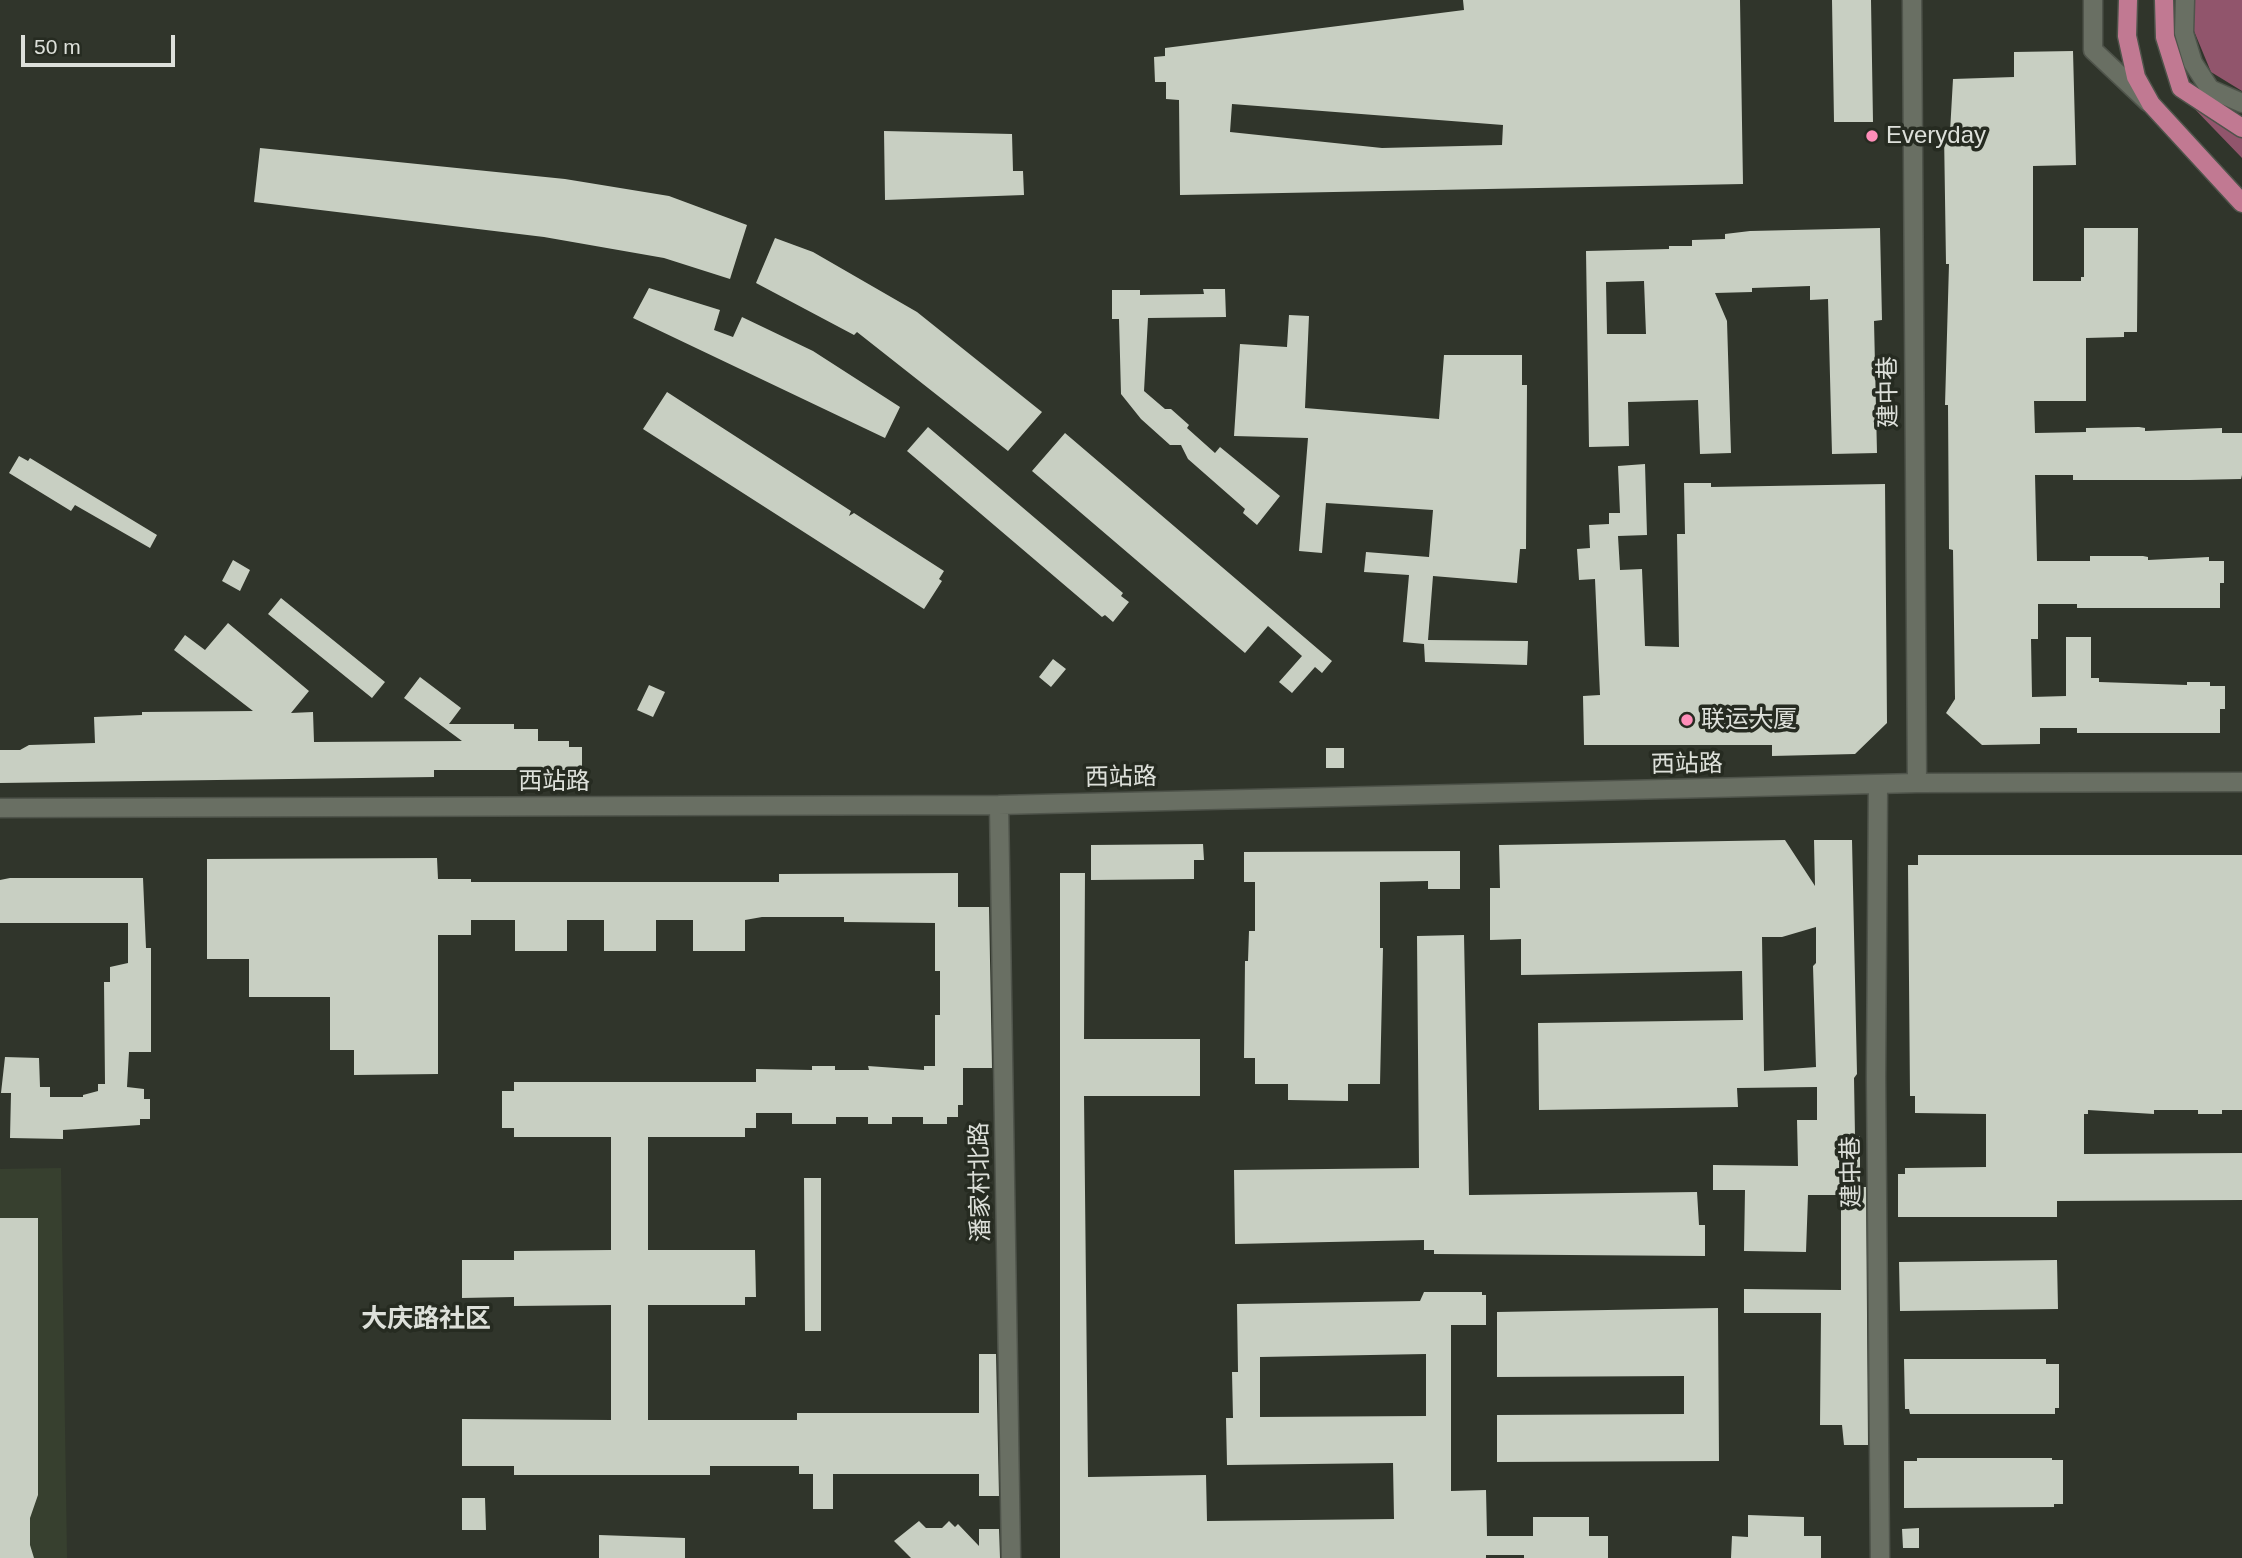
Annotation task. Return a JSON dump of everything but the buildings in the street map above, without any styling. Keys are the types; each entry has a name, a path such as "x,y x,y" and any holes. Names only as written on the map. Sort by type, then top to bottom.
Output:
{"main road":[{"path":"2127,0 2127,36 2136,77 2151,104 2242,203"},
{"path":"2164,0 2165,37 2180,88 2242,128"}],"street":[{"name":"建中巷","path":"1912,0 1917,783"},
{"path":"2093,0 2093,50 2151,104"},
{"path":"2185,0 2185,33 2193,63 2210,89 2242,103"},
{"name":"西站路","path":"0,808 999,805 1917,783 2242,782"},
{"name":"建中巷","path":"1878,785 1876,1077 1880,1558"},
{"name":"潘家村北路","path":"999,805 1011,1558"}],"shaded area":[{"path":"2194,0 2242,0 2242,91 2211,72 2194,31"},
{"path":"2187,101 2242,133 2242,158"},
{"path":"61,1168 67,1558 0,1558 0,1169"}],"place":[{"name":"Everyday","path":"1872,136"},
{"name":"联运大厦","path":"1687,720"}],"district":[{"name":"大庆路社区","path":"426,1320"}]}
